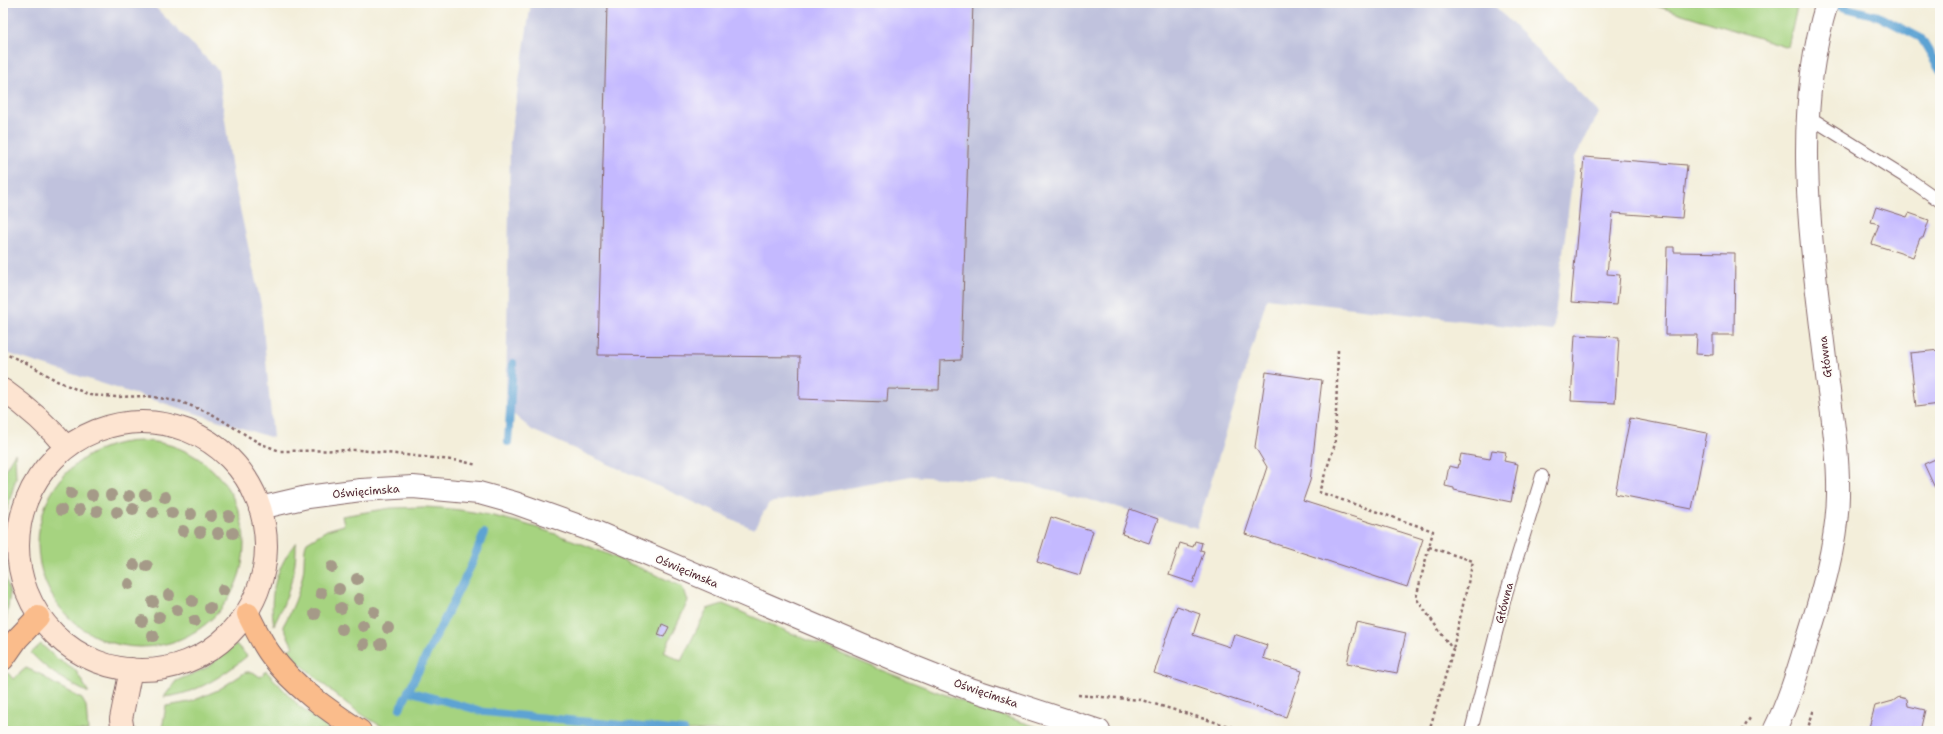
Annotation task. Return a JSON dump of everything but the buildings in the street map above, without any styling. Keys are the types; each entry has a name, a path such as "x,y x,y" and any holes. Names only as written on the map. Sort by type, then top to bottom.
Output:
{"highway":[{"path":"248,614 271,656 289,675 324,706 360,731"},
{"path":"3,659 17,639 38,617"}],"street":[{"name":"Główna","path":"1774,731 1786,707 1826,573 1836,521 1838,494 1835,440 1808,207 1806,115 1816,46 1827,3"},
{"path":"3,390 30,409 47,424 66,447"},
{"path":"130,422 158,423 188,431 213,444 234,463 251,487 260,508 265,532 265,551 257,595 248,614 224,639 202,657 178,666 154,669 131,669 116,667 73,650 55,635 38,617 25,592 18,571 18,546 28,495 41,474 66,447 79,438 103,428 130,422"},
{"name":"Oświęcimska","path":"260,508 307,497 361,490 413,487 479,493 515,503 596,532 894,659 967,688 1099,731"},
{"path":"123,731 121,719 131,669"}],"lane":[{"path":"1806,115 1940,200"},
{"name":"Główna","path":"1471,731 1506,594 1542,476"}],"path":[{"path":"1338,350 1335,444 1319,492 1434,531 1416,598 1453,650"},
{"path":"3,428 6,432"},
{"path":"1429,547 1473,561 1453,650 1429,731"}],"shaded area":[{"path":"3,3 151,3 218,70 233,177 261,305 273,438 3,352"},
{"path":"531,3 1492,3 1599,113 1575,157 1553,331 1267,298 1197,528 1025,483 911,476 769,503 754,529 532,430 506,408 510,141"}],"green space":[{"path":"1647,3 1798,3 1788,47"},
{"path":"141,441 161,443 190,453 214,471 232,495 242,524 244,544 242,564 232,593 214,617 190,635 161,645 141,647 121,645 92,635 68,617 50,593 40,564 38,544 40,524 50,495 68,471 92,453 121,443"},
{"path":"15,453 16,478 3,523 3,473"},
{"path":"424,507 458,510 524,524 587,546 681,586 688,601 664,652 681,661 707,609 723,604 925,687 1049,731 392,731 353,708 296,660 293,654 286,651 293,647 283,626 300,587 304,570 305,548 307,542 327,530 344,525 342,516 391,508"},
{"path":"296,542 293,574 283,605 274,625 272,613 273,591 279,571 289,551"},
{"path":"3,569 10,593 6,621 3,615"},
{"path":"41,644 56,658 76,671 89,693 58,676 31,653"},
{"path":"236,644 247,656 219,677 187,692 164,697 176,681 208,667"},
{"path":"26,668 42,675 51,682 82,699 86,706 88,731 3,731 3,677 8,673 13,679"},
{"path":"266,671 299,706 332,731 152,731 152,729 162,729 166,706 190,702 218,690 246,672 253,672 260,677"}],"waterway":[{"path":"1827,3 1878,16 1921,38 1940,70"},
{"path":"508,442 513,363"},
{"path":"400,708 471,566 484,533"},
{"path":"408,691 485,712 684,731"}]}
